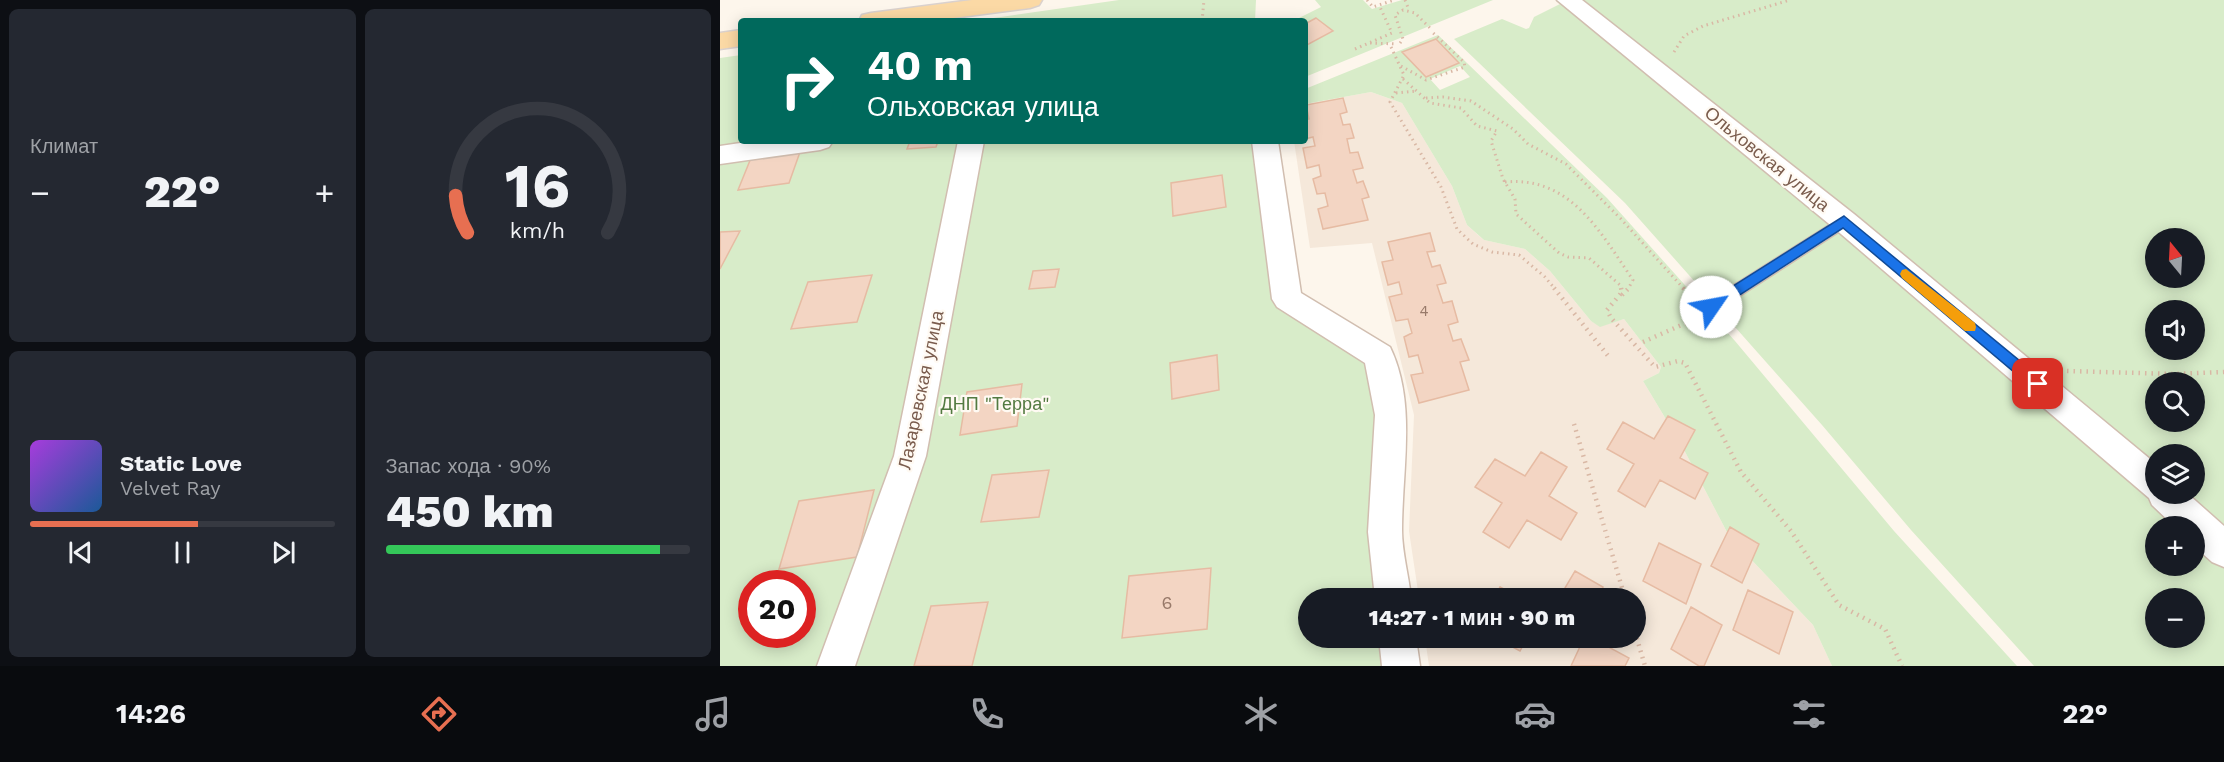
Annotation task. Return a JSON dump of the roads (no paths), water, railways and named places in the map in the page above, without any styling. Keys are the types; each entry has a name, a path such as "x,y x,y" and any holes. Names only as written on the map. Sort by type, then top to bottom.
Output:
{"main road":[{"path":"894,18 1030,0"},
{"path":"720,41 738,38"}],"street":[{"name":"Ольховская улица","path":"1568,0 1844,221 2145,476"},
{"path":"720,155 799,144"},
{"name":"Лазаревская улица","path":"836,666 910,456 970,144"},
{"path":"1265,144 1287,299 1379,356 1391,415 1385,531 1392,588"},
{"path":"2175,504 2224,550"},
{"path":"1399,648 1401,666"}],"lane":[{"path":"1704,310 1844,221"}],"park label":[{"name":"ДНП \"Терра\"","path":"995,404"}]}
